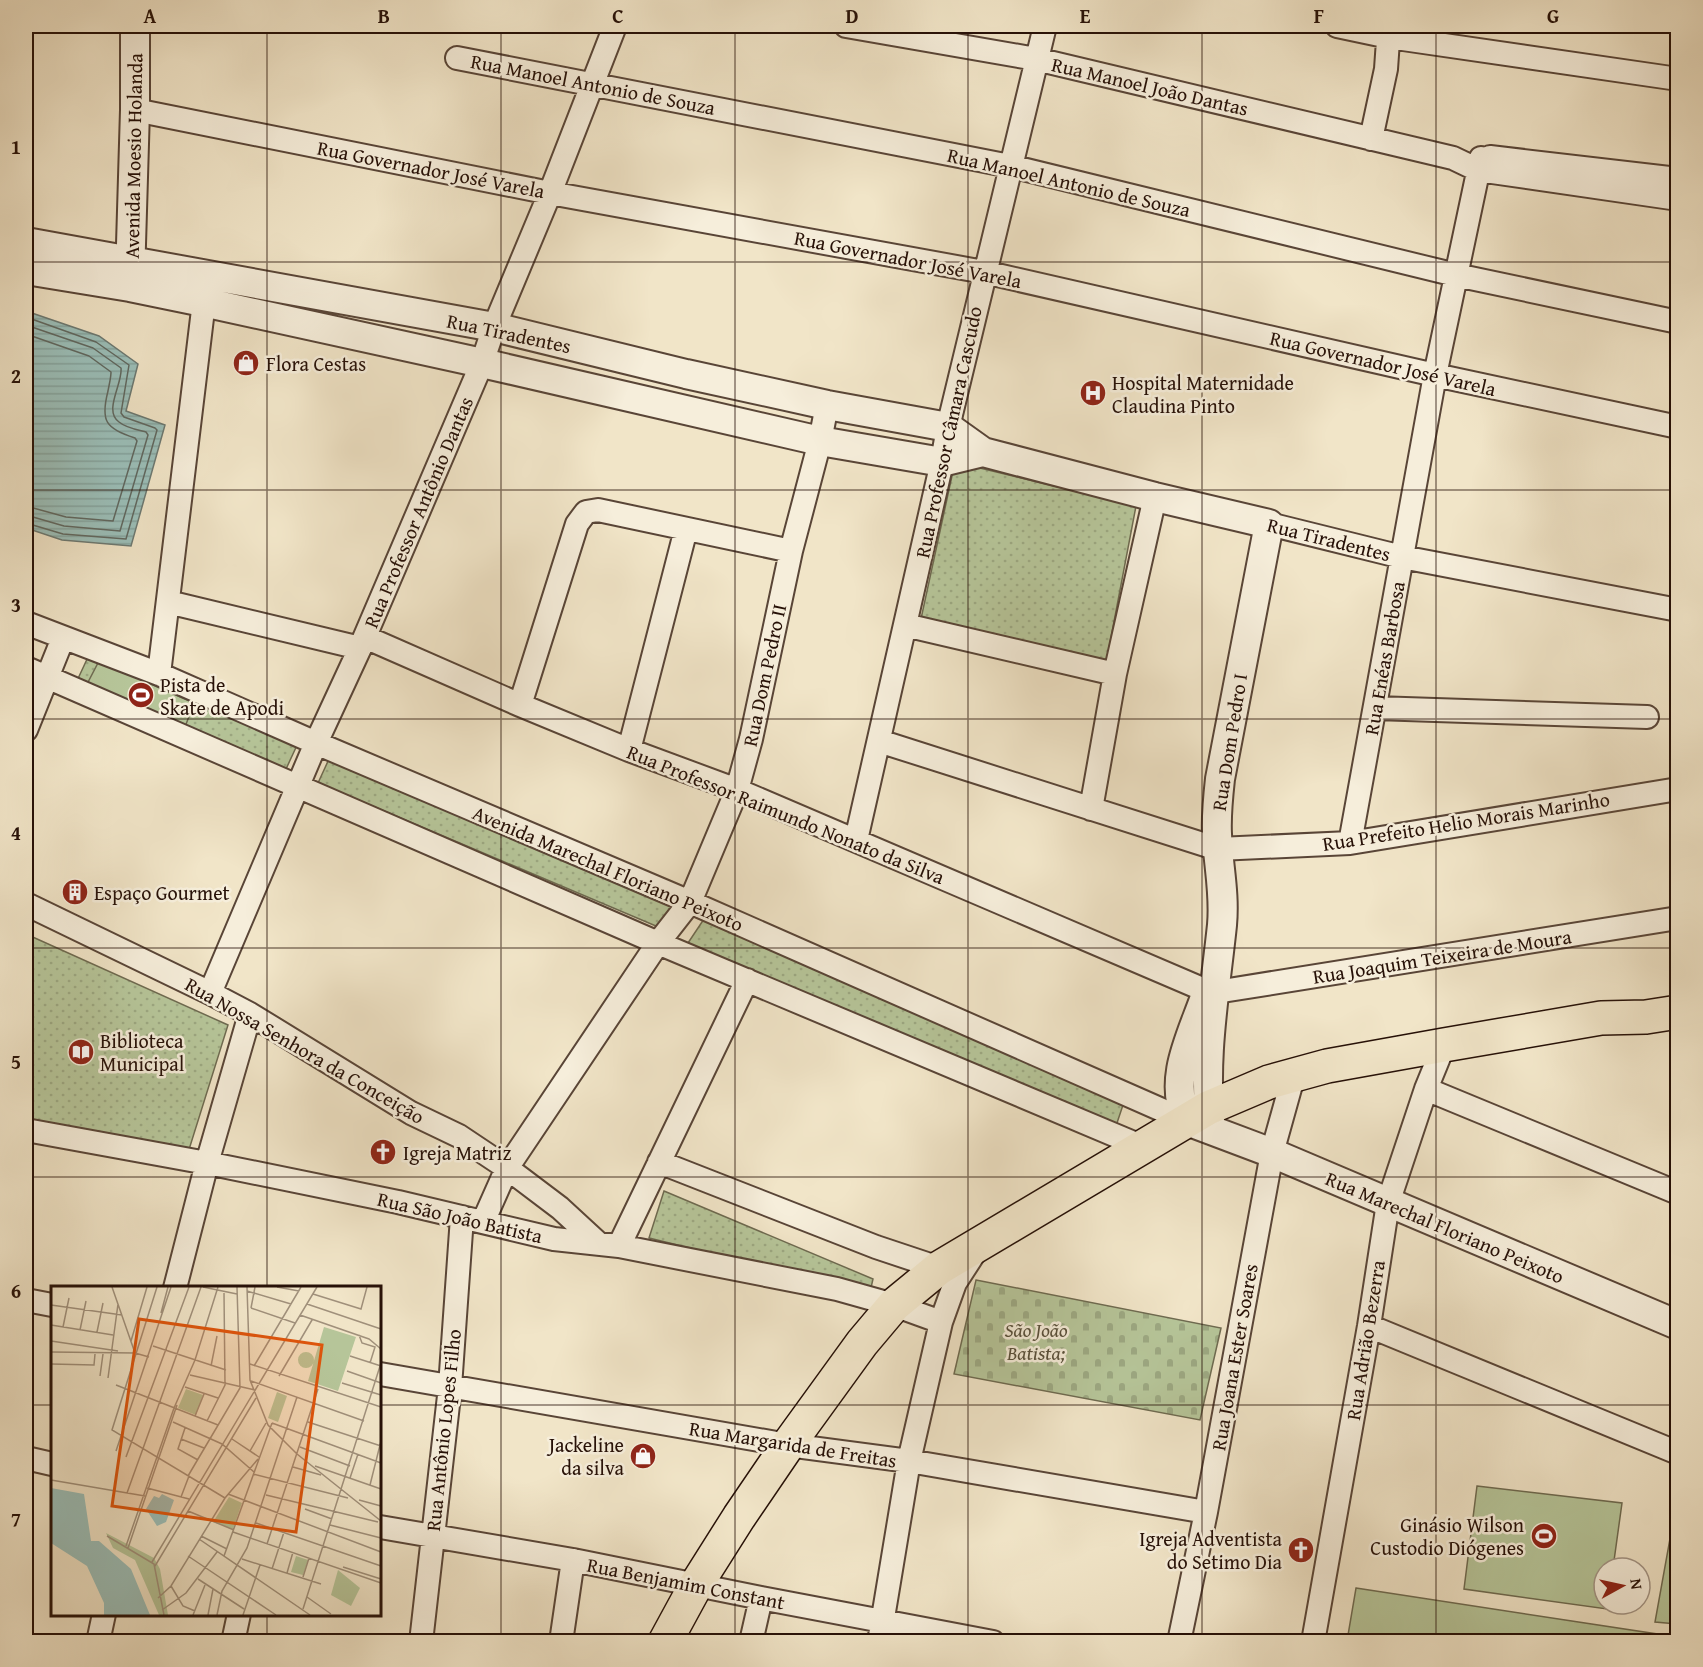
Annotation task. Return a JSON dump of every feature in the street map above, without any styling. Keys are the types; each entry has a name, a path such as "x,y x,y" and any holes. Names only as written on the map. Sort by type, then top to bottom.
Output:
{"highway":[{"path":"1601,1018 1645,1001 1677,994"},
{"path":"664,1641 696,1585 788,1445 862,1343 894,1305 939,1268 1143,1148 1202,1120 1250,1088 1294,1074 1444,1045 1601,1018 1646,1017 1677,1012"}],"street":[{"name":"Avenida Moesio Holanda","path":"130,273 135,26"},
{"name":"Rua Professor Antônio Dantas","path":"210,993 482,363 494,327 550,193 615,26"},
{"name":"Rua Manoel João Dantas","path":"846,26 1036,59 1453,158 1677,199"},
{"name":"Rua Professor Câmara Cascudo","path":"856,840 948,427 1045,26"},
{"path":"1337,26 1399,32 1677,79"},
{"path":"1371,139 1386,69 1399,32"},
{"name":"Rua Manoel Antonio de Souza","path":"457,58 1010,166 1456,275 1677,322"},
{"name":"Rua Governador José Varela","path":"135,110 550,193 984,272 1435,375 1677,427"},
{"name":"Rua Manoel João Dantas","path":"1479,163 1677,179"},
{"name":"Rua Enéas Barbosa","path":"1350,843 1435,375 1479,163"},
{"name":"Rua Tiradentes","path":"26,242 130,273 205,289 482,363 820,441 942,462 983,452"},
{"name":"Rua Tiradentes","path":"26,270 130,273"},
{"path":"159,674 205,289"},
{"name":"Rua Tiradentes","path":"205,289 494,327 687,375 827,405 948,427 983,452 1155,497 1402,557 1677,610"},
{"path":"681,409 687,375"},
{"name":"Rua Dom Pedro II","path":"507,1168 658,943 690,902 737,790 751,739 791,551 820,441 827,405"},
{"path":"1091,809 1115,674 1155,497"},
{"path":"520,705 577,524 581,517 589,511 598,510 791,551"},
{"name":"Rua Dom Pedro I","path":"1202,1120 1180,1100 1180,1069 1211,991 1217,961 1222,925 1223,893 1216,816 1220,779 1269,524"},
{"path":"629,750 686,529"},
{"name":"Rua Professor Raimundo Nonato da Silva","path":"168,602 363,642 629,750 737,790 1211,991"},
{"name":"Avenida Marechal Floriano Peixoto","path":"26,623 159,674 1202,1120"},
{"path":"905,625 1115,674"},
{"path":"26,730 63,638"},
{"path":"26,668 658,943 1143,1148"},
{"path":"1375,708 1647,717"},
{"path":"879,741 1218,849"},
{"name":"Rua Prefeito Helio Morais Marinho","path":"1218,849 1350,843 1677,789"},
{"name":"Rua Nossa Senhora da Conceição","path":"26,904 250,1014 411,1113 459,1136 507,1168 609,1245"},
{"name":"Rua Joaquim Teixeira de Moura","path":"1211,991 1677,918"},
{"path":"609,1245 659,1162 747,980"},
{"path":"176,1286 207,1163 250,1014"},
{"name":"Rua Adrião Bezerra","path":"1313,1641 1369,1326 1388,1203 1426,1089 1444,1045"},
{"name":"Rua Joana Ester Soares","path":"1179,1641 1206,1512 1272,1153 1294,1074"},
{"path":"1426,1089 1677,1192"},
{"name":"Rua Marechal Floriano Peixoto","path":"1202,1120 1272,1153 1677,1325"},
{"name":"Rua São João Batista","path":"26,1130 207,1163 555,1239 609,1245 837,1289 894,1305 941,1322"},
{"path":"659,1162 876,1247 939,1268"},
{"name":"Rua Antônio Lopes Filho","path":"421,1641 450,1387 473,1220 507,1168"},
{"path":"882,1631 909,1461 941,1322 955,1283 979,1245"},
{"path":"27,1306 51,1305"},
{"path":"1369,1326 1677,1453"},
{"name":"Rua Margarida de Freitas","path":"381,1374 788,1445 909,1461 1206,1512"},
{"path":"26,1458 51,1464"},
{"name":"Rua Benjamim Constant","path":"381,1527 573,1560 761,1598 882,1631 991,1641"},
{"path":"561,1641 573,1560"},
{"path":"751,1641 761,1598"},
{"path":"98,1641 104,1616"},
{"path":"233,1641 239,1616"},
{"path":"243,1641 244,1616"}],"green space":[{"path":"955,462 1136,506 1105,669 919,628"},
{"path":"89,655 299,741 286,769 75,685"},
{"name":"Pista de Skate de Apodi","path":"99,661 194,703 185,727 86,686"},
{"path":"329,759 677,907 663,929 318,783"},
{"path":"706,916 1125,1099 1116,1126 686,946"},
{"path":"26,934 228,1025 187,1156 26,1123"},
{"path":"664,1191 873,1279 870,1292 649,1238"},
{"name":"São João Batista;","path":"976,1280 1221,1328 1200,1420 954,1374"},
{"name":"Ginásio Wilson Custodio Diógenes","path":"1477,1486 1622,1503 1615,1556 1592,1556 1592,1607 1464,1589"},
{"path":"1671,1533 1677,1534 1677,1624 1655,1622"},
{"path":"1356,1588 1677,1637 1677,1641 1347,1641"}],"water":[{"path":"26,311 99,336 138,364 126,411 165,425 131,546 62,540 26,528"}],"place":[{"name":"Flora Cestas","path":"246,363"},
{"name":"Hospital Maternidade Claudina Pinto","path":"1093,393"},
{"name":"Pista de Skate de Apodi","path":"141,695"},
{"name":"Espaço Gourmet","path":"75,892"},
{"name":"Biblioteca Municipal","path":"81,1052"},
{"name":"Igreja Matriz","path":"383,1152"},
{"name":"Jackeline da silva","path":"643,1456"},
{"name":"Ginásio Wilson Custodio Diógenes","path":"1544,1536"},
{"name":"Igreja Adventista do Setimo Dia","path":"1301,1550"}]}
